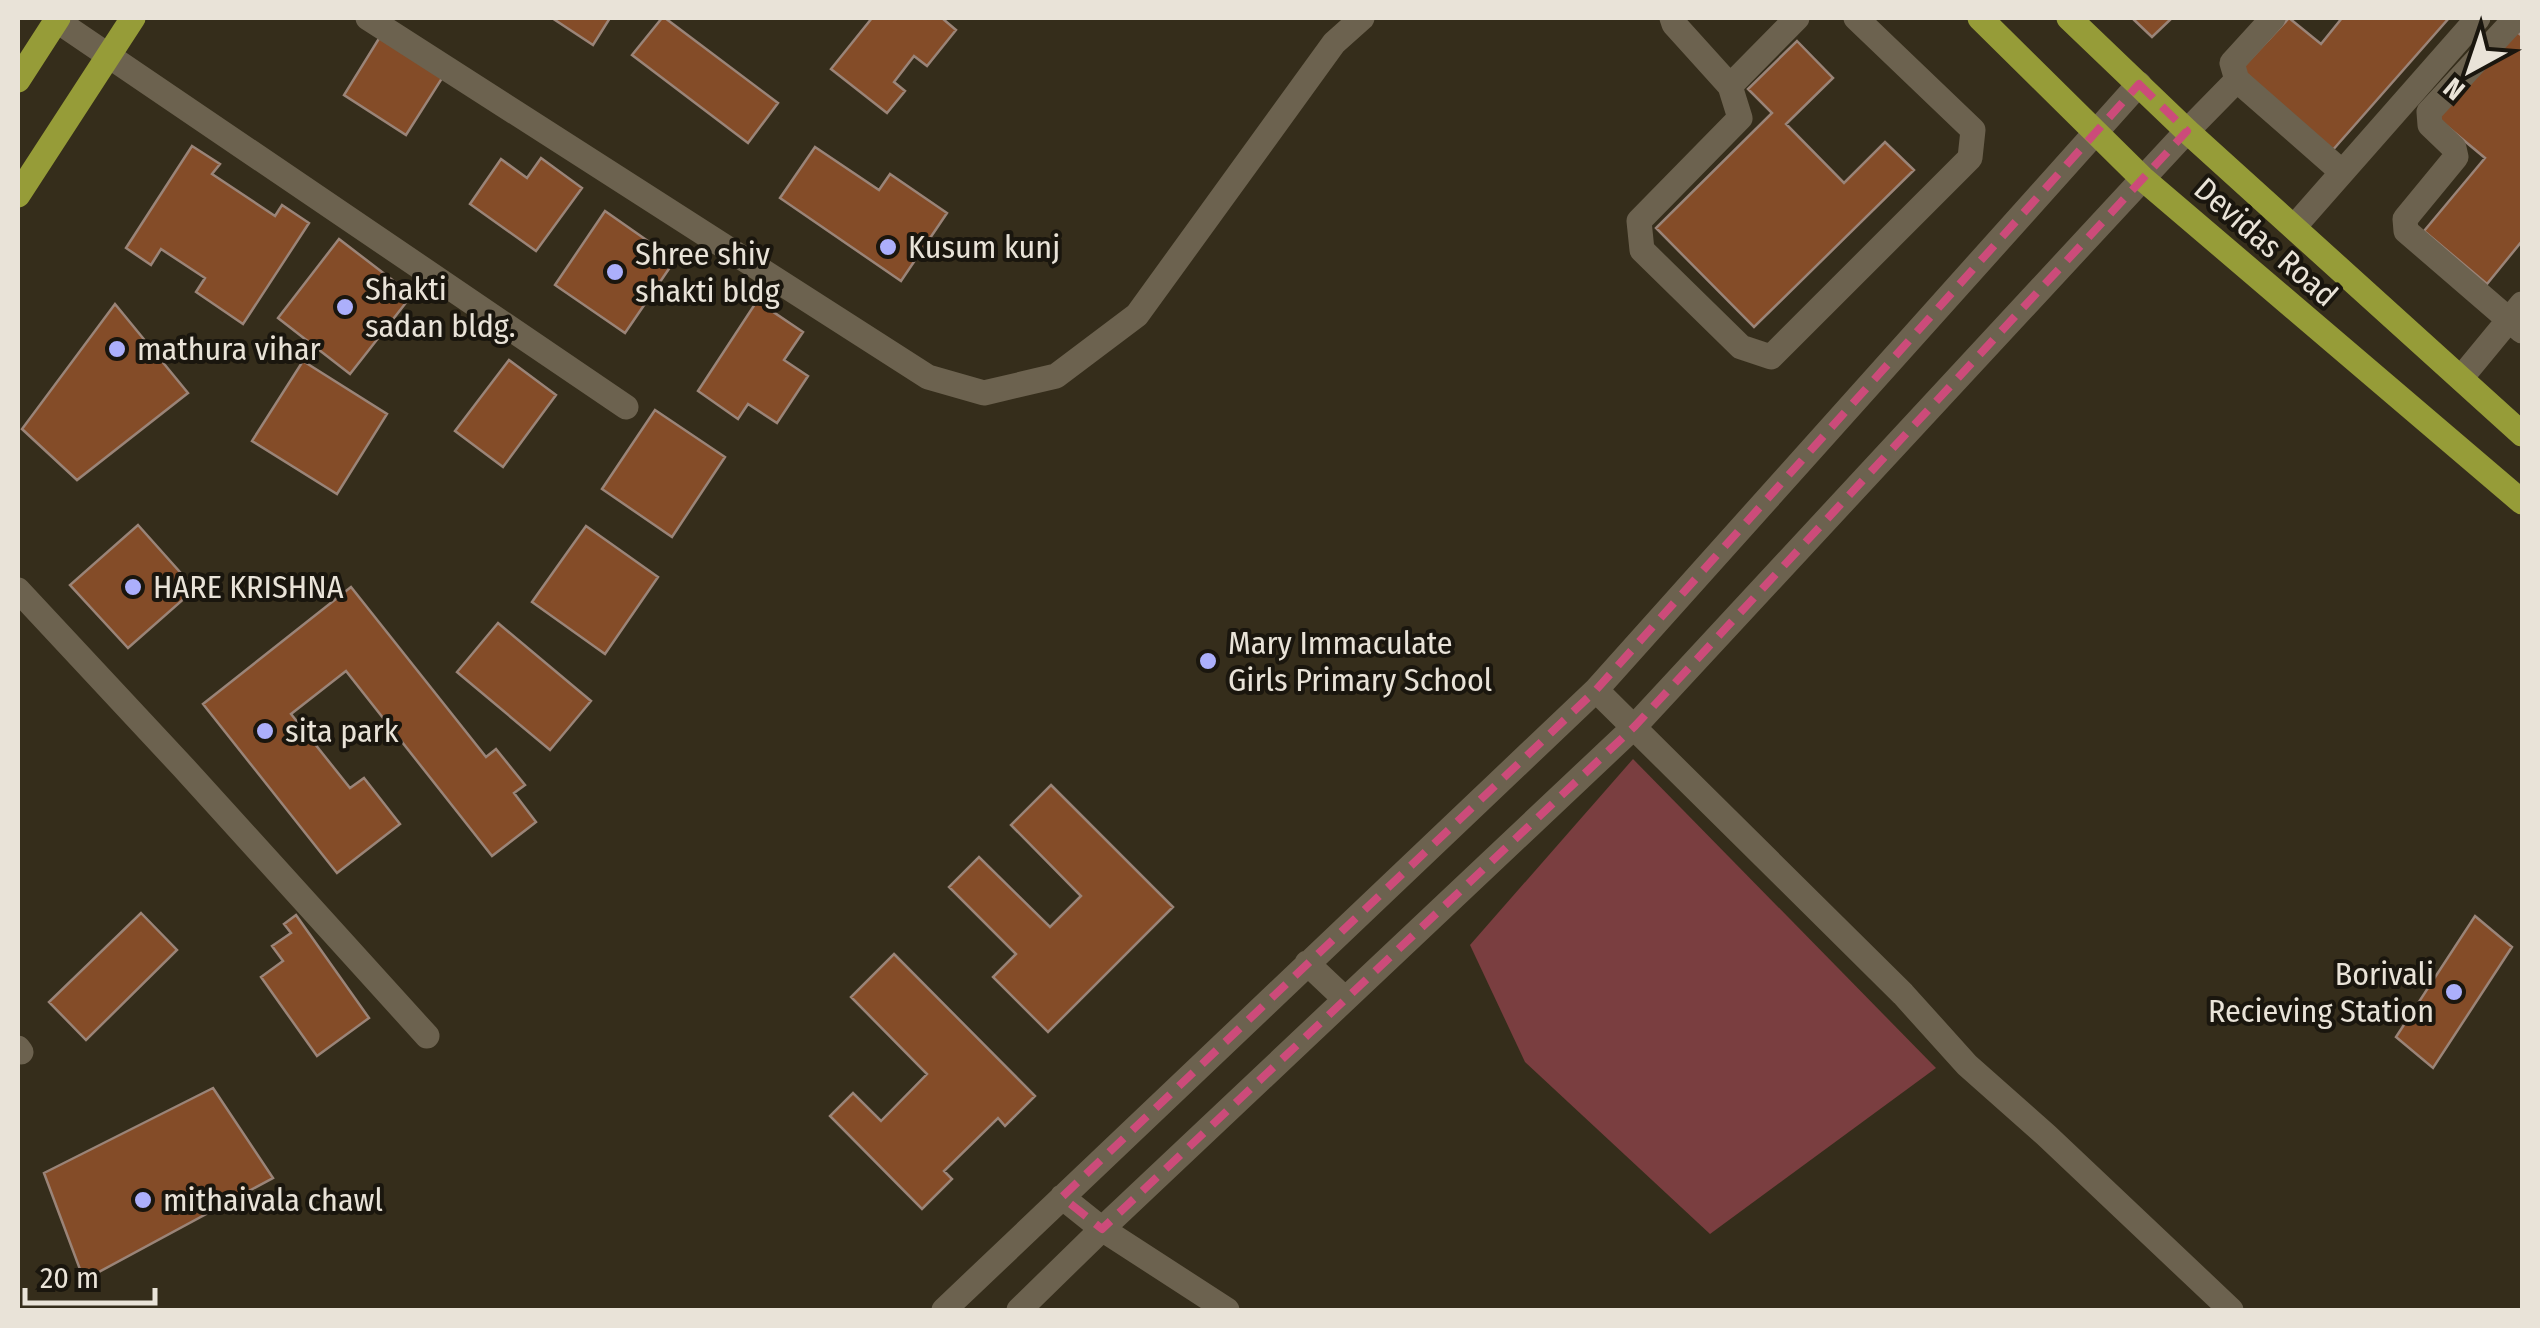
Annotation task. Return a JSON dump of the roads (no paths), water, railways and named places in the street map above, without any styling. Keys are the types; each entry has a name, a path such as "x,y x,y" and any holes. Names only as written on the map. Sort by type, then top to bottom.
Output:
{"main road":[{"path":"18,195 134,18"},
{"name":"Devidas Road","path":"1980,18 2142,178 2522,502"},
{"name":"Devidas Road","path":"2069,18 2187,131 2522,434"},
{"path":"18,80 57,19"}],"street":[{"path":"368,18 928,377 984,393 1056,376 1136,315 1334,43 1362,18"},
{"path":"1672,18 1730,86 1740,118 1640,221 1642,250 1741,348 1771,358 1970,158 1973,130 1856,18"},
{"path":"1730,86 1797,18"},
{"path":"2273,18 2232,63 2237,80 2342,172"},
{"path":"2294,226 2478,18"},
{"path":"2461,378 2518,319 2406,231 2405,218 2456,157 2454,148 2430,125 2430,112 2516,18"},
{"path":"57,19 626,406"},
{"path":"1019,1310 1635,726 2237,80"},
{"path":"944,1310 1596,690 2139,84"},
{"path":"18,590 427,1036"},
{"path":"1596,690 1902,994 1967,1064 2232,1310"},
{"path":"1307,964 1346,999"},
{"path":"1062,1197 1102,1229 1227,1310"}],"place":[{"name":"Kusum kunj","path":"888,247"},
{"name":"Shree shiv shakti bldg","path":"615,272"},
{"name":"Shakti sadan bldg.","path":"345,307"},
{"name":"mathura vihar","path":"117,349"},
{"name":"HARE KRISHNA","path":"133,587"},
{"name":"Mary Immaculate Girls Primary School","path":"1208,661"},
{"name":"sita park","path":"265,731"},
{"name":"Borivali Recieving Station","path":"2454,992"},
{"name":"mithaivala chawl","path":"143,1200"}]}
